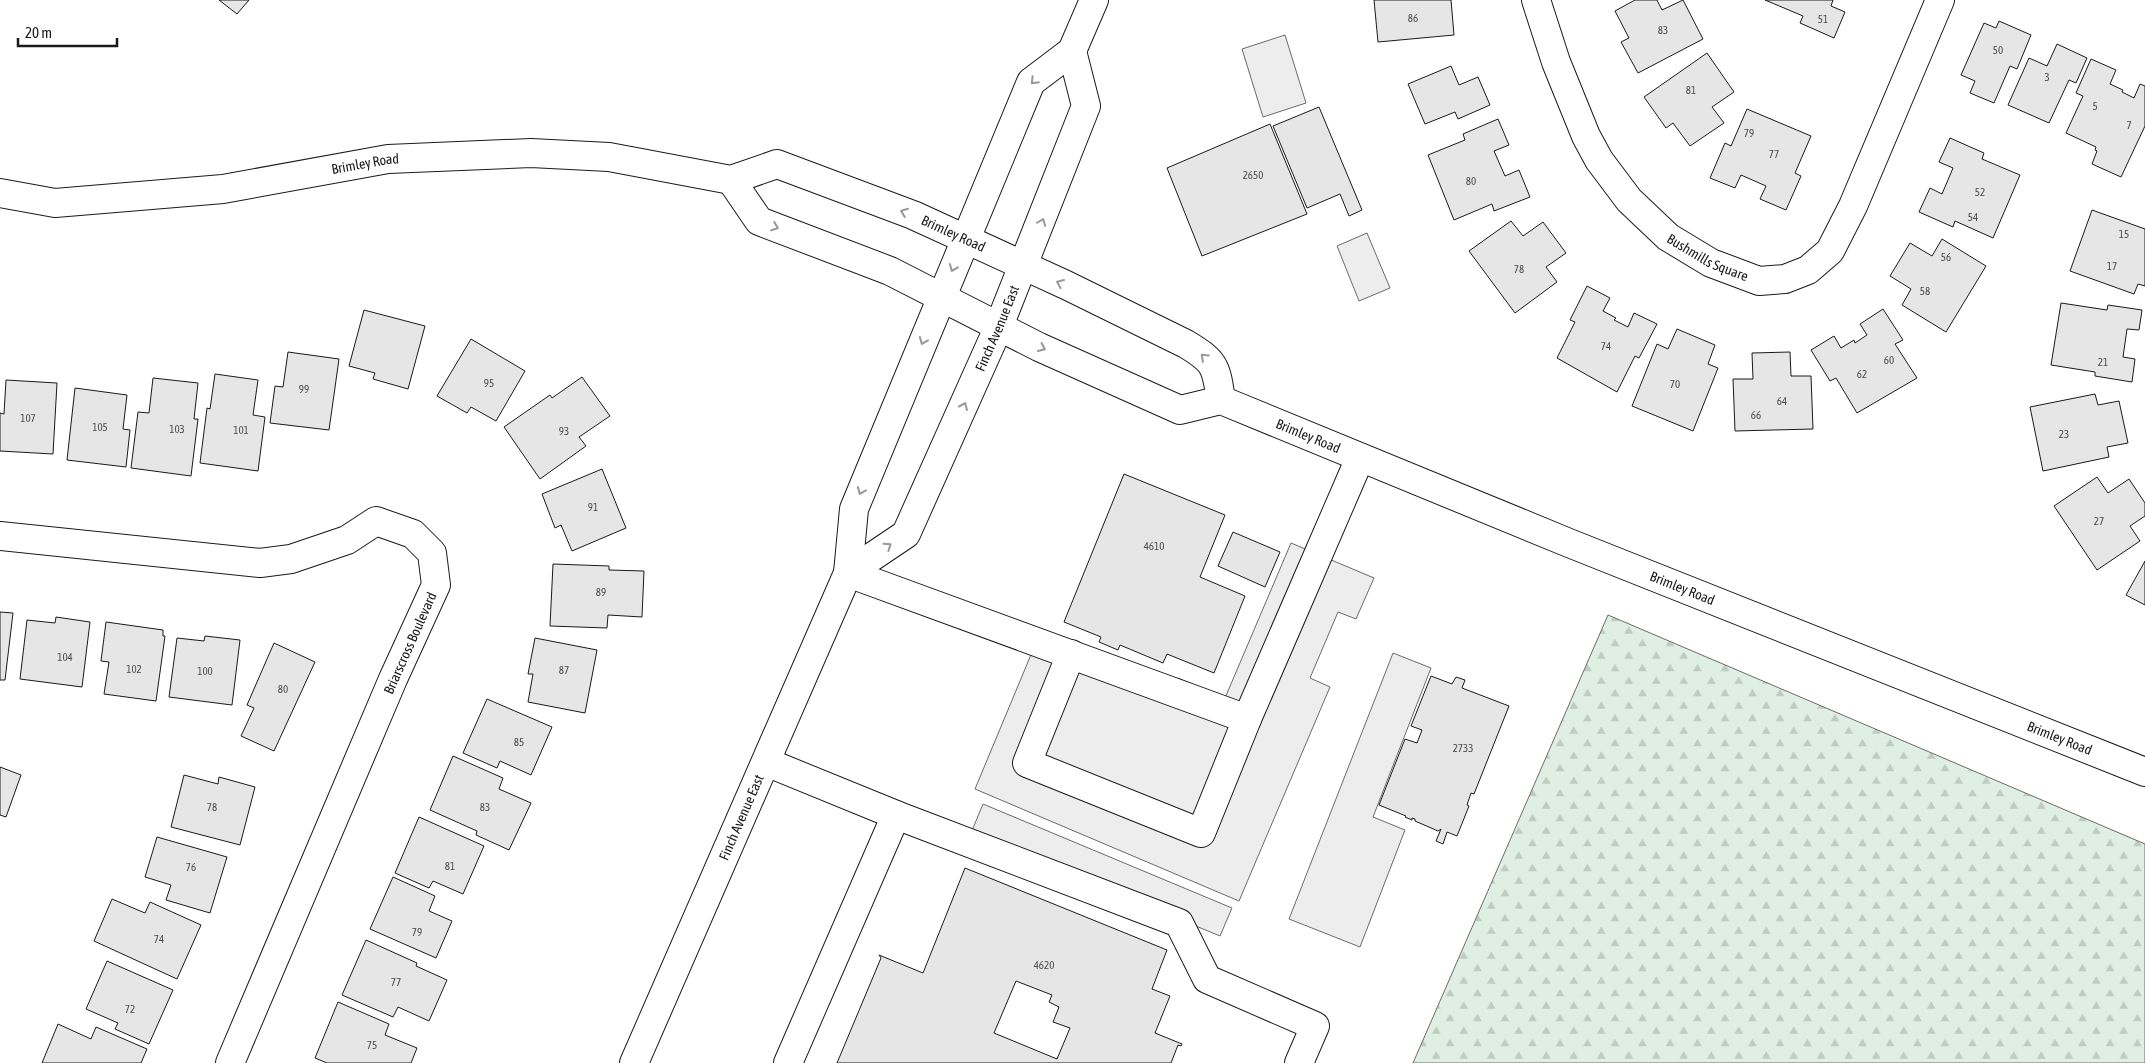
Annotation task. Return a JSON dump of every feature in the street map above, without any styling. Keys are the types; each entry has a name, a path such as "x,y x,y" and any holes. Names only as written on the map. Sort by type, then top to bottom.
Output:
{"main road":[{"name":"Finch Avenue East","path":"634,1063 848,573 854,509 1031,82 1072,51 1094,0"},
{"name":"Bushmills Square","path":"1536,0 1556,62 1586,136 1599,160 1629,200 1668,237 1711,263 1759,281 1785,279 1808,270 1830,251 1853,206 1940,0"},
{"name":"Finch Avenue East","path":"848,573 906,534 999,326 1024,267 1086,106 1072,51"},
{"name":"Brimley Road","path":"0,193 55,203 223,189 388,159 531,153 610,157 731,180 777,164 913,215 1186,344 1204,355 1217,371 1221,400 1578,546 2145,772"},
{"path":"731,180 759,221 890,271 1039,347 1180,410 1221,400"},
{"path":"1071,654 1027,763 1201,833 1247,719 1360,458"},
{"name":"Briarscross Boulevard","path":"0,536 260,563 291,559 347,540 376,522 413,534 432,553 436,585 393,680 230,1063"},
{"path":"848,573 1247,719"},
{"path":"766,762 896,815 1179,923 1207,979 1315,1026 1299,1063"},
{"path":"788,1063 896,815"}],"green space":[{"path":"1608,615 2145,844 2145,1063 1413,1063"}],"shaded area":[{"path":"1285,35 1306,103 1263,117 1242,49"},
{"path":"1367,233 1390,288 1359,301 1337,246"},
{"path":"1291,543 1374,578 1356,619 1338,612 1310,678 1330,687 1239,901 975,789 1035,645 1169,702 1178,678 1225,698"},
{"path":"1393,653 1431,668 1373,817 1405,830 1360,947 1289,919"},
{"path":"983,804 1232,908 1220,936 971,833"}],"building":[{"path":"219,0 249,0 237,14"},
{"path":"1374,0 1451,0 1454,35 1378,42"},
{"path":"1635,0 1657,0 1662,10 1683,0 1703,39 1638,73 1621,42 1629,38 1615,11"},
{"path":"1765,0 1833,0 1831,6 1845,12 1834,38 1800,23 1803,16"},
{"path":"1999,21 2031,35 2017,69 2010,66 1994,103 1970,93 1975,81 1961,75 1984,23 1996,28"},
{"path":"2057,44 2087,58 2076,83 2069,80 2049,123 2008,105 2029,58 2047,66"},
{"path":"1707,53 1734,92 1712,107 1724,123 1690,146 1673,123 1666,128 1644,97"},
{"path":"2091,59 2116,70 2110,84 2134,98 2140,84 2145,86 2145,126 2121,177 2092,164 2097,151 2095,150 2096,147 2066,133 2083,96 2076,93"},
{"path":"1451,66 1459,85 1478,77 1490,105 1458,119 1455,112 1425,124 1408,84"},
{"path":"1319,107 1362,210 1349,216 1340,194 1307,208 1273,126"},
{"path":"1747,109 1811,136 1795,173 1801,176 1786,210 1760,199 1766,186 1741,175 1735,188 1710,178 1725,143 1731,146"},
{"path":"1498,119 1509,145 1494,151 1505,176 1519,170 1530,197 1494,211 1492,204 1454,220 1428,155 1465,140 1463,134"},
{"path":"1270,124 1307,214 1202,256 1167,168"},
{"path":"1950,138 1984,153 1982,159 2020,175 1993,238 1955,221 1953,227 1919,212 1930,188 1942,194 1953,168 1939,162"},
{"path":"2092,210 2145,229 2145,286 2138,284 2134,294 2070,271"},
{"path":"1511,221 1523,236 1543,222 1566,253 1546,267 1557,282 1515,313 1469,251"},
{"path":"1942,239 1986,266 1946,332 1902,305 1911,289 1890,276 1910,243 1932,256"},
{"path":"1587,286 1610,298 1603,311 1616,318 1614,320 1628,327 1634,313 1657,324 1639,358 1635,356 1617,392 1557,358 1575,322 1570,320"},
{"path":"2061,303 2107,310 2108,305 2142,310 2139,330 2127,329 2123,357 2135,359 2132,382 2095,376 2095,372 2051,365"},
{"path":"1883,309 1903,340 1895,344 1917,378 1857,413 1836,378 1830,381 1811,350 1834,336 1841,348 1854,340 1855,343 1867,335 1860,324"},
{"path":"364,310 425,326 408,389 373,379 375,373 349,366"},
{"path":"1677,329 1715,345 1708,364 1718,368 1693,431 1632,406 1657,344 1668,349"},
{"path":"471,339 525,371 496,421 471,407 467,413 437,396"},
{"path":"288,352 339,359 329,430 270,423 275,386 283,387"},
{"path":"1790,352 1791,376 1811,376 1813,429 1735,431 1733,379 1753,379 1752,353"},
{"path":"215,374 258,380 253,415 265,417 258,471 200,463 207,408 210,409"},
{"path":"582,377 610,416 579,437 586,446 540,479 504,427 550,395 552,398"},
{"path":"153,378 198,383 194,419 198,419 191,476 131,468 138,412 149,413"},
{"path":"6,380 57,383 53,454 0,451 0,413 4,414"},
{"path":"75,388 127,395 123,429 130,430 126,467 67,460"},
{"path":"2095,394 2098,405 2119,401 2128,443 2107,447 2109,457 2043,471 2030,407"},
{"path":"602,469 626,528 572,551 561,525 555,528 542,494"},
{"path":"1124,474 1225,515 1200,577 1245,596 1214,673 1167,654 1163,663 1120,645 1118,650 1099,642 1101,637 1064,622"},
{"path":"2097,477 2108,493 2129,479 2145,503 2145,516 2130,526 2140,541 2097,570 2054,506"},
{"path":"1233,532 1280,552 1265,587 1218,566"},
{"path":"2145,561 2145,605 2126,595"},
{"path":"553,564 609,566 609,570 644,571 642,617 608,615 607,628 550,626"},
{"path":"0,612 13,613 5,680 0,680"},
{"path":"56,617 90,622 82,687 20,679 27,620 55,623"},
{"path":"106,622 163,630 163,636 165,636 156,701 104,694 109,662 101,661"},
{"path":"205,636 240,640 232,705 169,697 177,638 204,641"},
{"path":"535,638 597,650 585,713 528,702 533,674 528,674"},
{"path":"274,643 315,662 274,751 241,736 254,708 247,705"},
{"path":"1431,676 1452,684 1456,677 1465,680 1462,688 1509,706 1474,794 1471,793 1467,805 1469,806 1457,836 1447,832 1443,844 1436,841 1441,829 1438,831 1415,821 1415,819 1412,818 1412,820 1379,805 1405,739 1417,743 1422,730 1411,726"},
{"path":"487,699 552,727 531,775 500,761 497,768 463,753"},
{"path":"453,756 503,778 499,789 531,803 509,850 476,835 477,831 430,810"},
{"path":"0,767 21,775 6,817 0,815"},
{"path":"184,775 218,784 219,777 255,787 240,845 171,827"},
{"path":"419,817 484,846 463,894 433,881 429,888 395,873"},
{"path":"157,837 227,857 210,913 166,900 171,885 145,877"},
{"path":"965,868 1167,950 1152,989 1170,996 1155,1033 1182,1044 1181,1046 1178,1045 1171,1063 837,1063 881,958 879,955 923,973","holes":["1016,981 1052,995 1049,1002 1059,1007 1053,1022 1070,1028 1057,1059 994,1033"]},
{"path":"393,877 435,896 429,911 452,921 436,958 370,929"},
{"path":"112,899 145,913 150,902 201,925 177,979 94,941"},
{"path":"366,940 417,963 416,966 447,980 429,1021 398,1007 393,1017 342,995"},
{"path":"107,961 173,990 149,1044 115,1029 118,1023 86,1009"},
{"path":"338,1002 389,1024 385,1035 417,1048 411,1063 327,1063 315,1058"},
{"path":"58,1024 91,1039 96,1027 147,1049 141,1063 42,1063"}]}
